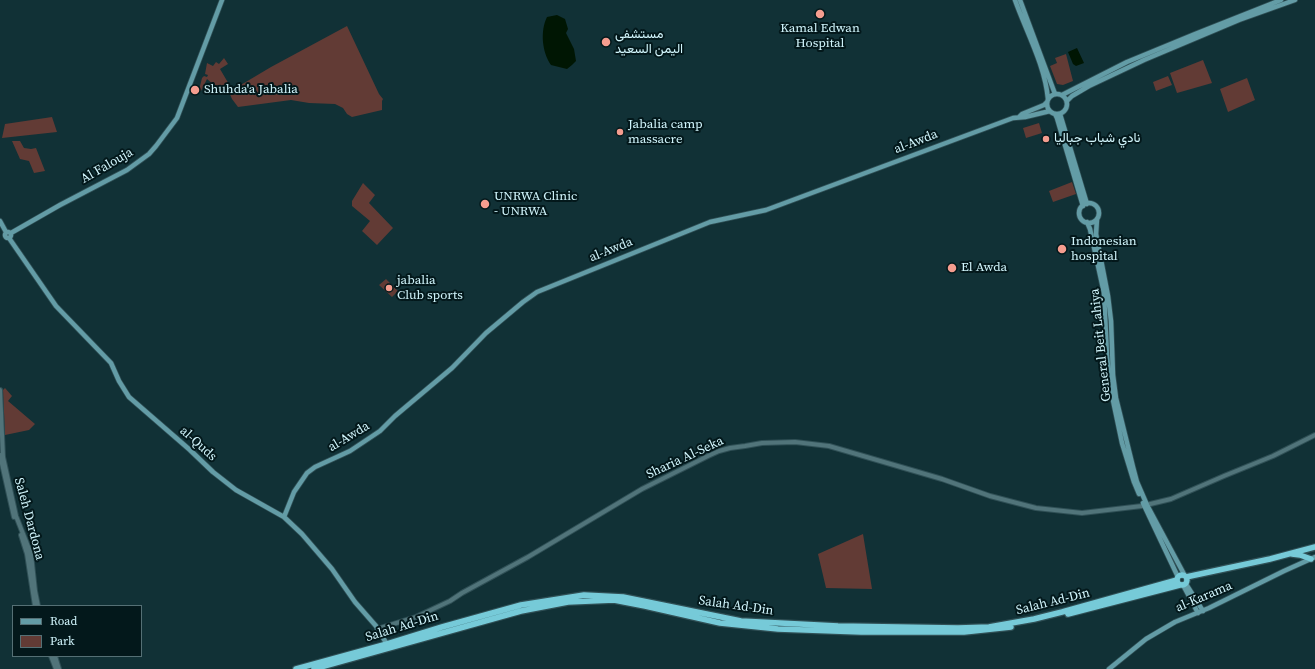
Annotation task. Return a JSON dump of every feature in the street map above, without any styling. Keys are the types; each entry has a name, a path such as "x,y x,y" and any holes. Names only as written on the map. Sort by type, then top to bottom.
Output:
{"highway":[{"name":"Salah Ad-Din","path":"296,669 521,611 568,602 614,600 720,623 743,626 861,632 964,632 1000,629 1031,623 1182,581 1315,547"},
{"path":"1288,554 1297,554 1313,558"},
{"name":"Salah Ad-Din","path":"314,669 388,646"}],"main road":[{"name":"Al Falouja","path":"9,235 60,205 127,170 149,154 176,118 222,0"},
{"path":"1015,0 1047,86 1047,107 1050,111 1057,114 1085,205"},
{"path":"1020,0 1055,94"},
{"path":"1048,100 1055,94 1062,95 1133,60 1281,0"},
{"path":"1057,114 1066,109 1067,101 1072,96 1144,60 1239,20 1295,0"},
{"path":"1062,95 1067,101"},
{"name":"al-Awda","path":"1019,117 1022,114 1044,105 1048,100"},
{"name":"al-Awda","path":"284,517 294,492 307,473 350,451 380,431 394,416 452,368 486,333 537,292 710,222 766,210 940,144 1019,117 1050,111"},
{"path":"1092,204 1097,208 1097,219 1092,222 1082,220 1080,210 1085,205 1092,204"},
{"name":"General Beit Lahiya","path":"1097,219 1096,234 1111,321 1111,358 1116,398 1137,482 1146,505"},
{"name":"al-Quds","path":"0,221 56,306 112,363 119,381 129,397 213,472 236,490 284,517 302,534 332,569 388,646"},
{"name":"General Beit Lahiya","path":"1087,222 1090,229 1104,293 1109,375 1115,414 1134,482 1182,581 1200,612"},
{"name":"al-Karama","path":"1109,669 1146,639 1175,622 1209,608 1313,558"},
{"path":"1191,616 1196,605 1209,608"}],"street":[{"name":"Saleh Dardona","path":"0,390 5,468 16,516 31,554 34,591 38,605"},
{"name":"Sharia Al-Seka","path":"377,629 416,617 450,601 528,557 642,489 719,450 778,442 808,443 829,446 990,496 1036,508 1082,513 1146,505 1171,499 1274,456 1315,434"},
{"name":"Saleh Dardona","path":"0,455 14,518 27,554 35,605"},
{"path":"51,657 56,669"},
{"path":"55,657 59,669"}],"green space":[{"path":"347,26 379,94 383,99 382,110 352,117 347,114 343,108 335,104 309,103 291,100 238,107 232,99 229,92 271,67"},
{"path":"1066,54 1073,81 1063,85 1057,84 1050,66 1057,63 1055,58"},
{"path":"224,58 228,64 220,69 230,86 221,91 207,79 201,91 199,90 202,78 204,76 207,77 208,75 205,74 207,63 213,66 216,62 219,64"},
{"path":"1203,60 1212,83 1177,93 1170,73"},
{"path":"1168,76 1172,85 1156,91 1153,82"},
{"path":"1247,78 1255,100 1228,112 1220,89"},
{"path":"52,117 57,132 2,138 5,124"},
{"path":"1039,123 1042,133 1026,138 1023,128"},
{"path":"12,141 20,141 24,148 36,148 45,171 34,173 29,161 20,159"},
{"path":"1072,182 1076,194 1053,202 1049,191"},
{"path":"363,183 375,195 369,203 393,228 377,245 362,231 370,221 352,206 352,201"},
{"name":"jabalia Club sports","path":"386,279 398,291 392,297 379,285"},
{"path":"5,388 12,396 8,401 35,424 29,430 5,435 3,390"},
{"path":"863,534 872,589 826,588 818,554"}],"shaded area":[{"path":"557,15 565,19 568,29 566,33 574,49 576,61 567,69 551,65 544,48 543,29 547,17"},
{"path":"1077,48 1084,63 1076,66 1073,64 1068,52"}],"place":[{"name":"Kamal Edwan Hospital","path":"820,14"},
{"name":"مستشفى اليمن السعيد","path":"606,42"},
{"name":"Shuhda'a Jabalia","path":"195,90"},
{"name":"Jabalia camp massacre","path":"620,132"},
{"name":"نادي شباب جباليا","path":"1046,139"},
{"name":"UNRWA Clinic - UNRWA","path":"485,204"},
{"name":"Indonesian hospital","path":"1062,249"},
{"name":"El Awda","path":"952,268"},
{"name":"jabalia Club sports","path":"389,288"}]}
